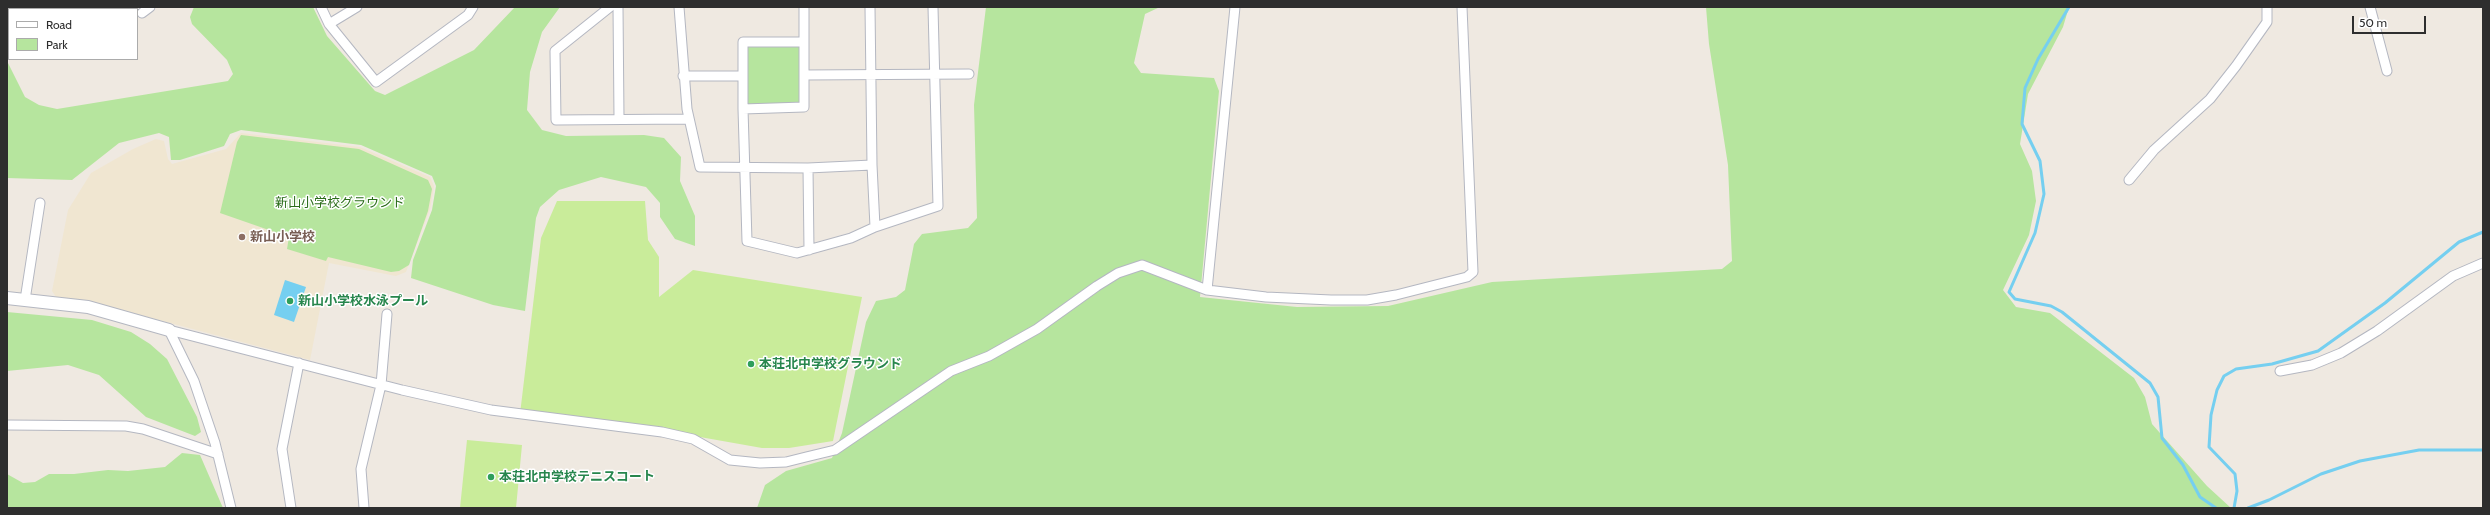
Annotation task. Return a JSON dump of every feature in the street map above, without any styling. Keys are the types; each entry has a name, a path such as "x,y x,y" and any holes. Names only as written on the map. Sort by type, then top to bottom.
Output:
{"street":[{"path":"142,13 150,7"},
{"path":"320,7 329,24 376,82 468,15 473,7"},
{"path":"329,24 357,7"},
{"path":"610,7 555,51 556,120 619,118 689,119"},
{"path":"618,7 619,118"},
{"path":"680,7 683,76 689,119 700,167 808,168 872,165"},
{"path":"743,109 804,107 804,7"},
{"path":"870,7 872,165 875,227"},
{"path":"804,42 743,42 744,168 747,241 797,253 851,238 875,227 938,206 933,74 933,7"},
{"path":"1207,290 1235,7"},
{"path":"7,298 88,307 169,330 381,385 491,410 662,432 704,444 730,460 760,463 786,462 835,450 951,371 989,356 1038,330 1118,273 1142,265 1207,290 1266,297 1367,300 1434,287 1467,277 1474,272 1462,7"},
{"path":"2129,180 2154,150 2210,99 2251,48 2267,22 2268,7"},
{"path":"2370,7 2387,71"},
{"path":"804,75 969,74"},
{"path":"683,76 743,76"},
{"path":"808,168 809,250"},
{"path":"25,300 40,203"},
{"path":"2280,371 2312,365 2341,353 2377,331 2453,276 2483,263"},
{"path":"364,508 361,469 381,385 387,314"},
{"path":"169,330 194,381 218,454 231,508"},
{"path":"291,508 282,449 299,363"},
{"path":"7,424 126,426 143,429 218,454"}],"shaded area":[{"name":"新山小学校","path":"241,133 360,147 430,177 434,186 430,209 406,272 396,276 329,263 310,360 87,301 56,297 52,291 68,210 91,173 133,149 156,139 164,141 168,159 172,164 226,149"}],"green space":[{"path":"194,7 313,7 327,36 375,91 385,95 474,50 515,7 560,7 542,32 530,72 527,110 542,130 566,136 644,135 664,138 681,157 680,181 695,216 695,246 675,239 660,217 660,203 646,187 601,177 559,190 540,207 536,218 525,311 493,305 411,278 413,260 432,210 436,186 432,176 361,145 241,130 230,134 224,146 180,160 171,160 169,137 159,133 119,143 72,180 7,178 7,61 25,97 39,105 57,109 228,81 233,74 227,60 192,24 190,17"},
{"path":"986,7 1160,7 1145,14 1134,63 1141,73 1214,78 1219,91 1200,297 1297,307 1388,306 1492,282 1722,269 1732,261 1728,165 1709,44 1706,7 2069,7 2063,27 2028,94 2020,144 2032,171 2036,201 2029,235 2003,290 2016,307 2050,313 2134,378 2145,397 2152,424 2207,486 2231,508 757,508 765,485 786,471 832,458 842,433 866,322 876,301 896,297 905,290 914,244 922,234 968,228 977,218 974,105"},
{"path":"743,42 804,42 804,107 743,109"},
{"name":"新山小学校グラウンド","path":"241,135 359,149 428,180 432,189 428,211 409,265 399,271 391,272 328,257 326,261 287,249 289,237 220,213 237,142"},
{"path":"557,201 645,201 648,240 659,257 659,297 693,270 862,297 833,441 789,448 762,448 700,437 520,414 541,238"},
{"path":"7,312 92,320 131,332 150,344 167,359 197,417 201,432 195,436 146,417 99,375 68,365 7,371"},
{"name":"本荘北中学校テニスコート","path":"467,440 522,445 516,508 460,508"},
{"path":"182,453 200,455 223,508 7,508 7,474 23,483 35,482 49,474 74,474 108,470 128,471 165,467"}],"water":[{"name":"新山小学校水泳プール","path":"285,280 306,287 294,322 274,315"}],"waterway":[{"path":"2069,7 2038,59 2025,88 2022,124 2040,161 2044,194 2035,233 2009,292 2015,299 2051,306 2062,312 2150,383 2158,397 2162,438 2183,465 2200,497 2216,508"},
{"path":"2234,508 2237,491 2235,474 2209,447 2211,415 2217,390 2224,376 2236,369 2272,364 2318,351 2385,303 2459,242 2483,232"},
{"path":"2248,508 2269,500 2321,474 2360,461 2419,450 2483,450"}],"place":[{"name":"新山小学校","path":"242,237"},
{"name":"新山小学校水泳プール","path":"290,301"},
{"name":"本荘北中学校グラウンド","path":"751,364"},
{"name":"本荘北中学校テニスコート","path":"491,477"}]}
